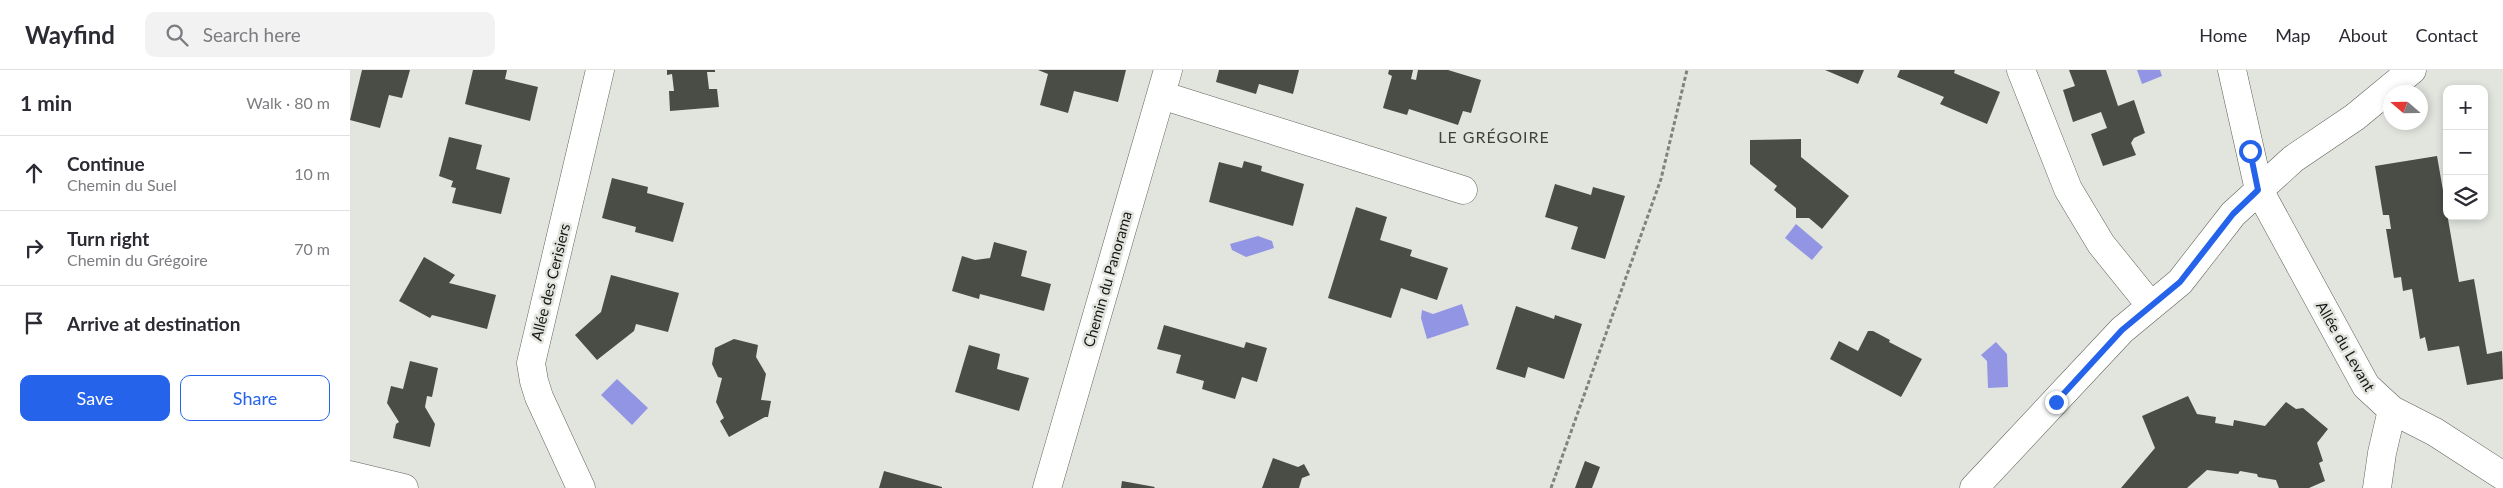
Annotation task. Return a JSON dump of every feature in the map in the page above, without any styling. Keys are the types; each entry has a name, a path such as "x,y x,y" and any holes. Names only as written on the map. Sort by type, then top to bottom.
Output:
{"street":[{"name":"Allée des Cerisiers","path":"581,488 539,397 531,363 600,70"},
{"path":"2021,70 2068,189 2101,244 2151,306"},
{"name":"Allée du Levant","path":"2232,70 2258,190 2366,386 2392,410 2435,432 2503,476"},
{"path":"1974,488 2122,330 2180,282 2233,214 2258,190 2293,159 2354,117 2412,70"},
{"path":"1164,82 1463,190"},
{"name":"Chemin du Panorama","path":"1047,488 1164,82"},
{"path":"2378,488 2382,453 2392,410"},
{"path":"350,475 404,488"}],"path":[{"path":"1550,488 1661,179 1687,70"}],"water":[{"path":"2137,70 2160,70 2162,76 2142,84"},
{"path":"1796,224 1823,247 1812,260 1785,238"},
{"path":"1258,236 1272,241 1274,248 1246,257 1232,250 1230,244"},
{"path":"1462,304 1469,325 1427,339 1421,318 1422,310 1433,314"},
{"path":"1996,342 2007,354 2008,387 1988,388 1987,361 1981,355"},
{"path":"617,379 648,408 632,425 601,395"}],"building":[{"path":"362,70 410,70 402,98 389,95 380,128 350,120"},
{"path":"473,70 507,70 505,79 538,87 530,121 465,104"},
{"path":"667,70 715,70 715,72 707,72 709,89 717,89 719,107 670,111 669,91 674,91 672,74 667,75"},
{"path":"1038,70 1126,70 1118,102 1074,91 1068,113 1040,105 1048,74"},
{"path":"1219,70 1299,70 1293,94 1259,84 1256,94 1216,82"},
{"path":"1389,70 1413,70 1411,79 1416,80 1418,70 1448,70 1481,80 1471,113 1463,111 1458,125 1409,109 1407,115 1383,108 1392,76 1388,74"},
{"path":"1825,70 1864,70 1858,84"},
{"path":"1900,70 1955,70 1954,73 2000,92 1987,124 1940,104 1944,97 1897,77"},
{"path":"2069,70 2106,70 2118,106 2134,100 2145,133 2134,138 2131,143 2136,155 2103,166 2091,134 2107,128 2101,112 2073,122 2063,90 2075,86"},
{"path":"449,137 482,145 476,169 510,178 501,214 452,203 456,188 451,187 453,181 439,176"},
{"path":"1801,139 1801,157 1849,196 1822,229 1809,218 1796,218 1796,208 1774,190 1777,186 1750,164 1750,140"},
{"path":"2437,156 2443,190 2443,220 2448,220 2459,282 2474,279 2487,354 2502,351 2503,379 2467,385 2459,346 2428,351 2425,337 2420,339 2412,289 2403,291 2401,277 2394,278 2386,229 2391,229 2389,215 2383,215 2375,166"},
{"path":"1244,161 1262,166 1261,171 1304,184 1293,226 1209,202 1219,162 1242,168"},
{"path":"612,178 648,187 647,193 684,203 673,242 635,232 636,227 602,218"},
{"path":"1555,184 1591,195 1593,187 1625,196 1605,259 1571,249 1578,227 1545,217"},
{"path":"1356,207 1387,217 1380,240 1412,250 1410,256 1448,268 1437,300 1401,288 1391,318 1328,298"},
{"path":"994,242 1027,251 1021,276 1051,284 1044,311 980,294 979,299 952,291 962,256 975,260 990,258"},
{"path":"424,257 455,275 449,283 496,295 487,329 432,315 430,318 399,301"},
{"path":"611,275 679,293 668,332 636,324 634,331 597,360 575,335 601,312"},
{"path":"1516,306 1554,319 1555,315 1582,324 1564,379 1528,367 1525,378 1496,369"},
{"path":"1164,325 1244,348 1246,342 1267,348 1257,382 1242,377 1235,399 1202,389 1204,381 1176,373 1181,355 1157,349"},
{"path":"1868,331 1873,331 1890,340 1889,342 1922,359 1901,397 1830,359 1839,341 1858,351"},
{"path":"734,339 758,345 756,357 766,374 761,400 771,401 768,417 729,437 720,421 724,418 716,402 722,378 718,377 712,364 715,348"},
{"path":"969,345 1000,354 997,369 1029,378 1019,411 955,392"},
{"path":"410,361 438,368 432,397 427,396 425,407 435,424 430,447 393,438 396,424 399,422 387,403 391,386 403,389"},
{"path":"2188,396 2197,414 2216,417 2215,423 2233,426 2234,420 2265,426 2286,402 2296,409 2303,408 2328,429 2317,443 2323,461 2319,463 2325,481 2309,488 2279,488 2276,480 2258,477 2257,474 2240,471 2238,474 2207,470 2187,488 2121,488 2155,448 2142,416"},
{"path":"1273,458 1298,467 1304,464 1310,475 1302,478 1299,488 1262,488"},
{"path":"1585,461 1600,467 1592,488 1575,488"},
{"path":"884,471 942,487 942,488 879,488"},
{"path":"1122,481 1155,487 1121,488"}],"district":[{"name":"LE GRÉGOIRE","path":"1494,136"}],"route":[{"path":"2056,402 2122,330 2180,282 2233,214 2258,190 2250,151"}]}
